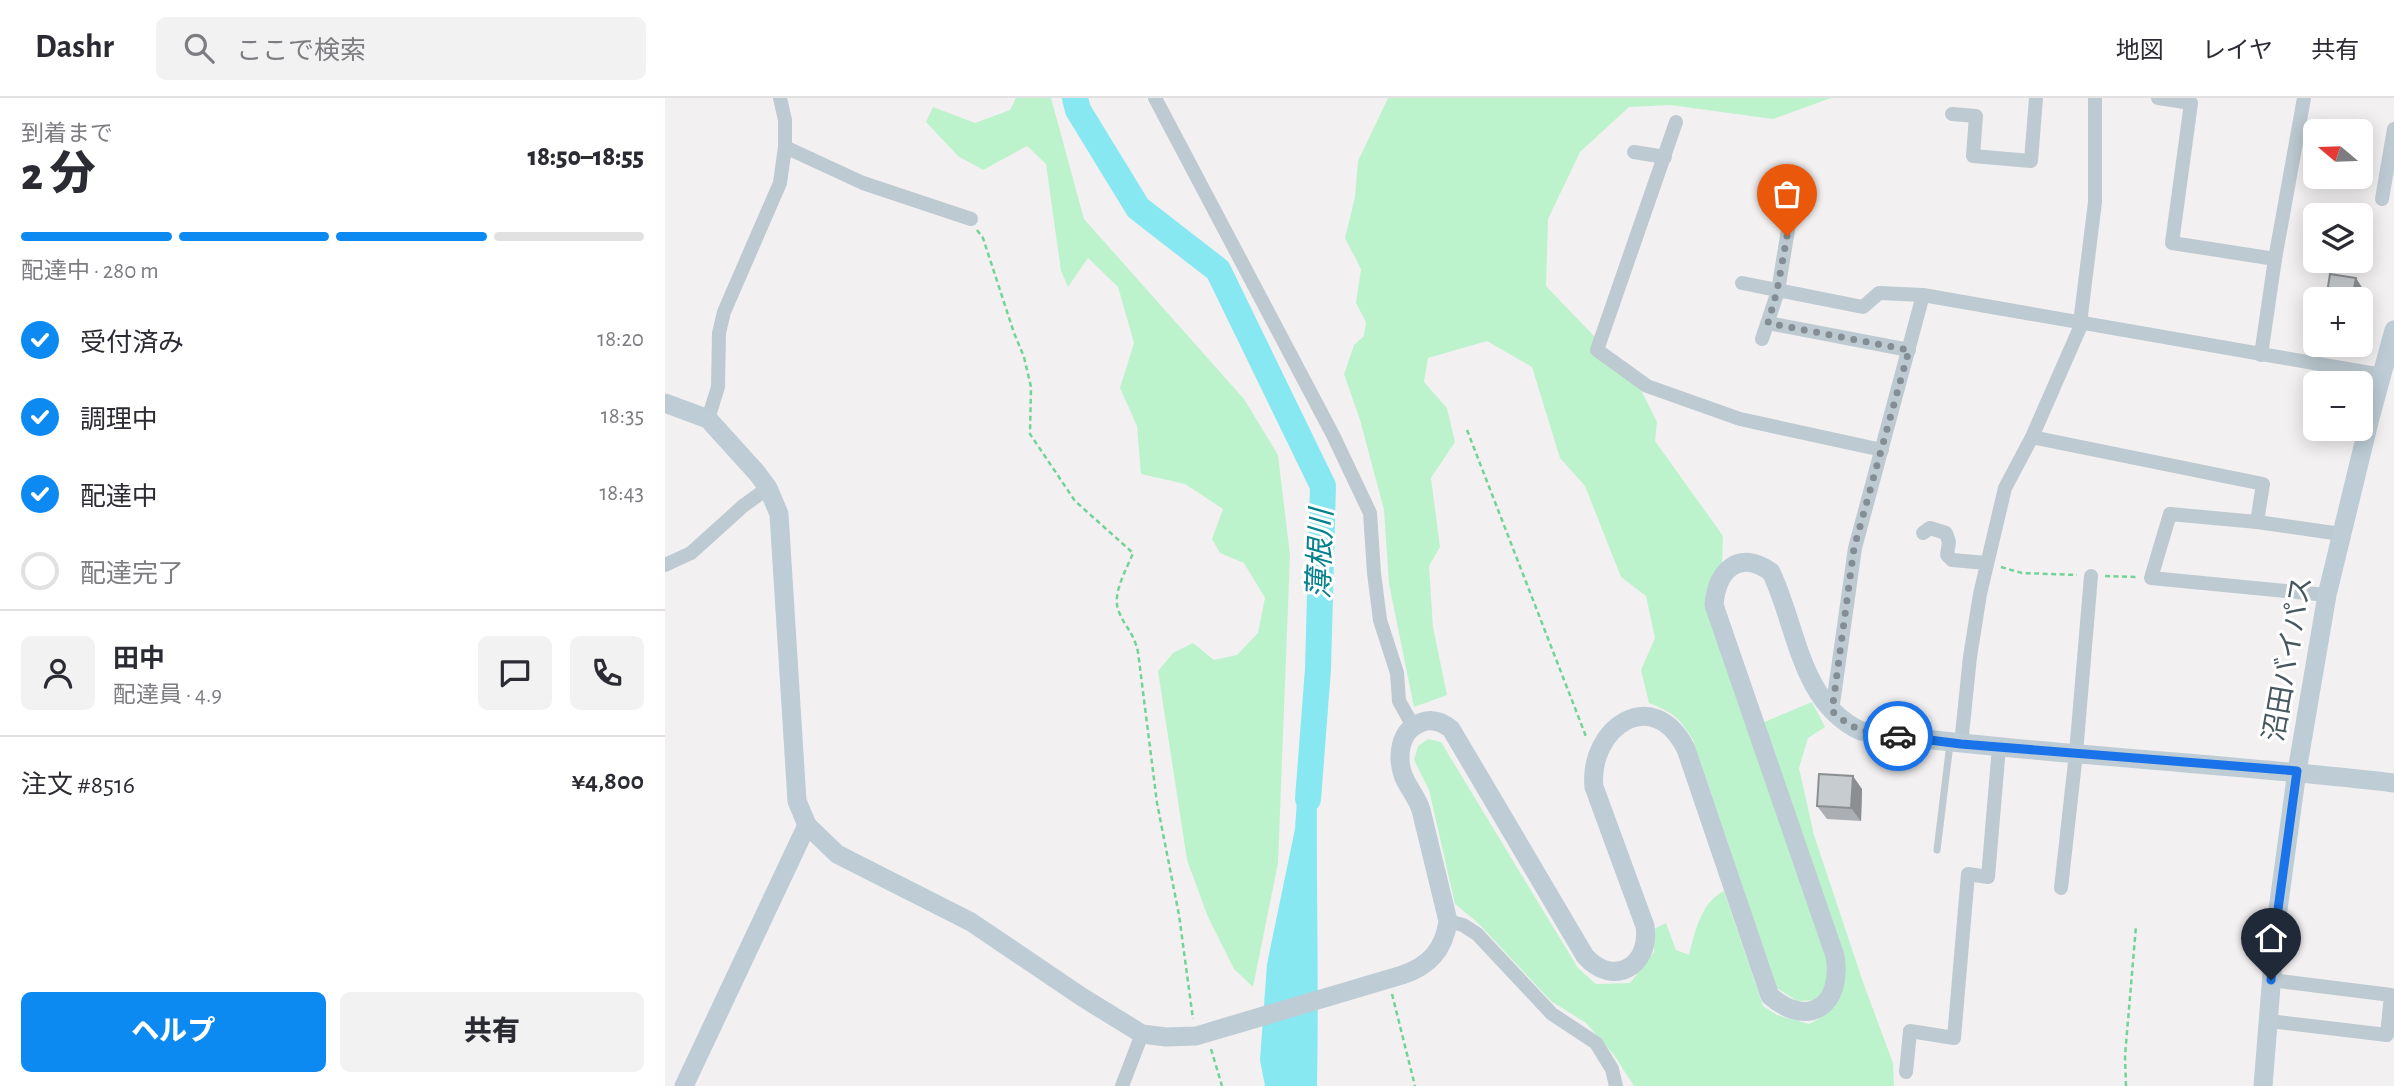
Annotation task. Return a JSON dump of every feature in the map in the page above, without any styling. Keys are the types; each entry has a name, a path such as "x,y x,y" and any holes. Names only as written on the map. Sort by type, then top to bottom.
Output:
{"street":[{"path":"708,419 718,387 719,333 724,312 780,183 785,147 785,120 780,98"},
{"path":"1156,98 1333,435 1370,513 1380,620 1397,673 1399,701 1413,726"},
{"path":"1952,114 1976,116 1973,156 2031,161 2036,98"},
{"path":"1955,744 1987,564 2005,488 2032,437 2082,323 2095,202 2095,98"},
{"path":"2158,98 2191,103 2172,243 2274,259"},
{"path":"2260,355 2274,259 2304,98"},
{"path":"1676,122 1597,350 1647,386 1740,419 1882,450"},
{"path":"2382,199 2394,129"},
{"path":"785,147 863,183 971,219"},
{"path":"1634,152 1665,157"},
{"path":"1762,340 1777,291 1795,181"},
{"path":"1742,283 1863,306 1879,293 1923,295 2385,377"},
{"path":"1832,711 1854,548 1923,295"},
{"path":"1768,323 1909,350"},
{"name":"沼田バイパス","path":"2268,1085 2271,980 2276,924 2297,771 2327,595 2341,534 2385,377 2394,330"},
{"path":"665,403 708,419 757,473 768,488 779,514 797,801 807,825 837,854 997,937 1082,997 1142,1034 1166,1037 1196,1036 1414,971 1434,956 1446,935 1448,921 1418,800 1408,785 1401,765 1401,743 1413,726 1428,720 1439,722 1451,729 1585,956 1593,965 1618,972 1637,961 1644,950 1647,937 1594,787 1593,774 1598,753 1620,724 1648,716 1661,719 1679,736 1686,749 1770,996 1781,1006 1808,1012 1818,1009 1830,1000 1835,988 1837,963 1714,605 1719,581 1726,570 1736,563 1761,565 1771,572 1801,657 1815,687 1832,711 1850,726 1861,731 1955,744 2297,771 2394,783"},
{"path":"2032,437 2263,484 2257,522"},
{"path":"665,565 691,553 743,506 768,488"},
{"path":"2327,595 2151,578 2170,514 2257,522 2341,534"},
{"path":"1923,533 1930,528 1946,533 1949,542 1947,555 1952,561 1987,564"},
{"path":"2061,888 2091,576"},
{"path":"1906,1072 1910,1031 1954,1038 1968,874 1988,877 1999,747"},
{"path":"684,1086 807,825"},
{"path":"1448,921 1477,933 1552,1014 1596,1043 1612,1069 1616,1086"},
{"path":"2269,1021 2387,1035 2391,995 2271,980"},
{"path":"1122,1086 1142,1034"}],"lane":[{"path":"1937,850 1955,744"}],"path":[{"path":"971,219 983,238 1024,357 1031,387 1030,434 1075,501 1133,553 1117,594 1118,610 1135,636 1138,652 1157,803 1178,915 1196,1036 1210,1046 1222,1086"},
{"path":"1467,430 1590,745 1598,753"},
{"path":"1987,564 2022,573 2151,578"},
{"path":"2126,1086 2136,926"},
{"path":"1389,979 1415,1086"}],"green space":[{"path":"1016,98 1051,98 1084,219 1244,399 1278,455 1290,555 1278,863 1253,987 1234,969 1208,917 1187,860 1158,671 1173,653 1193,643 1214,660 1237,655 1258,633 1265,598 1244,563 1220,553 1212,539 1223,509 1185,484 1141,474 1137,426 1120,388 1134,343 1118,287 1088,258 1068,287 1061,271 1046,164 1027,146 983,170 958,156 926,122 933,107 975,123 1010,110"},
{"path":"1388,98 1831,98 1773,119 1670,105 1629,107 1580,152 1548,219 1546,286 1636,380 1657,422 1655,441 1723,536 1722,566 1714,577 1829,956 1828,984 1816,1000 1797,1001 1777,988 1693,740 1675,717 1649,703 1641,670 1655,638 1646,596 1621,577 1585,486 1560,458 1532,367 1487,341 1428,358 1424,382 1447,408 1455,442 1431,478 1440,547 1429,566 1433,627 1447,695 1414,707 1389,584 1384,510 1360,420 1344,374 1354,345 1364,336 1366,322 1356,303 1361,269 1345,238 1355,197 1358,161"},
{"path":"1812,702 1825,727 1808,738 1799,768 1814,835 1893,1063 1894,1086 1634,1086 1614,1055 1586,1023 1551,1001 1478,923 1455,904 1429,790 1414,760 1418,746 1428,739 1441,742 1578,968 1596,984 1630,983 1654,952 1654,929 1666,923 1676,950 1689,955 1704,910 1724,891 1763,1006 1777,1015 1809,1024 1831,1009 1843,986 1762,723"}],"water":[{"path":"1300,757 1317,772 1317,1086 1265,1086 1260,1060 1267,964 1295,829"}],"building":[{"path":"2330,274 2356,278 2354,287 2328,287"},
{"path":"1819,774 1853,776 1851,808 1817,806"}],"waterway":[{"name":"薄根川","path":"1075,98 1078,110 1138,208 1218,270 1323,486 1318,669 1308,799"}],"way so far":[{"path":"1787,236 1768,323 1909,350 1854,548 1832,711 1850,726 1861,731 1898,736"}],"route":[{"path":"1898,736 1961,744 2297,771 2271,980"}]}
